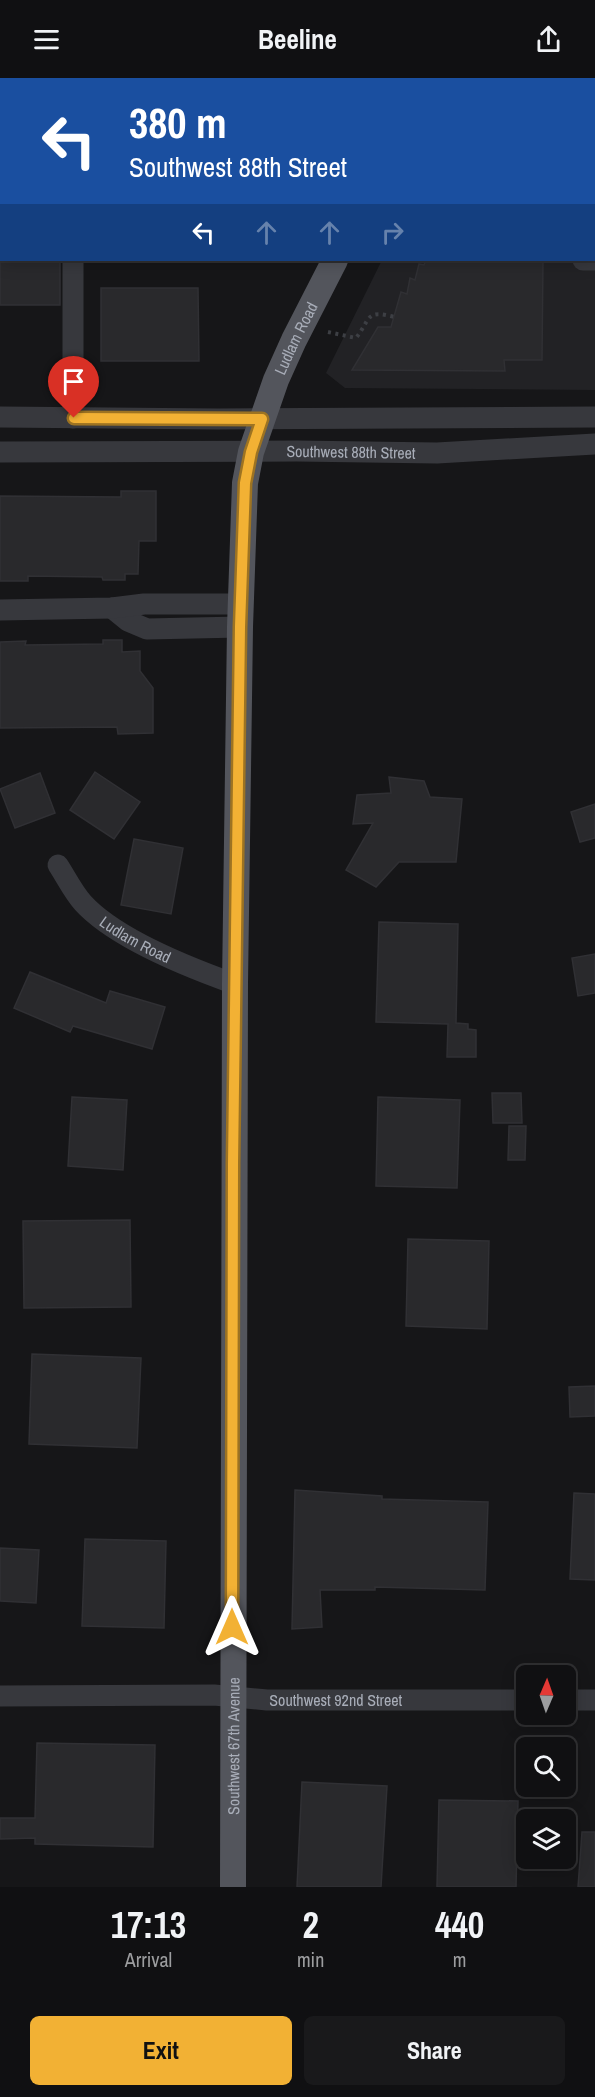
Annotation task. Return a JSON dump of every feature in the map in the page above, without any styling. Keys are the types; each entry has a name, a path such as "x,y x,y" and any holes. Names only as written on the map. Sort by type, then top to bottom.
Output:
{"main road":[{"name":"Ludlam Road","path":"262,419 285,360 334,261"},
{"name":"Southwest 67th Avenue","path":"233,1887 235,984 240,615 245,483 251,452 262,419"}],"street":[{"path":"73,261 74,418"},
{"name":"Southwest 88th Street","path":"0,417 262,419 595,417"},
{"name":"Southwest 88th Street","path":"0,452 437,453 595,444"},
{"path":"0,610 112,608 128,621 147,628 240,615"},
{"name":"Ludlam Road","path":"57,865 83,903 103,921 187,966 235,984"},
{"name":"Southwest 92nd Street","path":"0,1696 214,1695 267,1700 516,1700"},
{"path":"576,1700 595,1700"}],"path":[{"path":"328,332 356,338 373,314 379,313 394,317"}],"shaded area":[{"path":"382,261 595,261 595,390 345,388 326,373"}],"building":[{"path":"0,261 60,261 60,305 0,305"},
{"path":"426,261 543,261 542,360 504,360 505,371 352,370 378,327 391,327 401,292 407,294 410,278 415,280 419,264 424,265"},
{"path":"101,288 198,288 199,361 101,361"},
{"path":"121,491 156,491 156,541 139,541 138,574 125,574 125,580 103,580 102,577 28,576 28,581 0,581 0,496 121,497"},
{"path":"103,640 122,640 122,652 140,651 140,671 153,688 153,733 118,734 117,727 0,728 0,642 26,641 25,645 103,644"},
{"path":"95,772 140,802 114,839 70,810"},
{"path":"40,773 55,813 15,828 0,789"},
{"path":"389,777 424,781 430,797 462,799 456,862 399,862 376,887 346,870 373,823 353,824 357,795 391,793"},
{"path":"595,804 595,838 580,842 571,812"},
{"path":"134,839 183,848 171,914 121,905"},
{"path":"379,922 458,924 456,1023 468,1024 468,1029 476,1030 476,1057 447,1057 448,1024 376,1022"},
{"path":"595,954 595,993 578,996 572,958"},
{"path":"30,972 106,1003 110,991 165,1007 152,1049 73,1026 70,1032 14,1008"},
{"path":"492,1093 521,1093 522,1123 493,1123"},
{"path":"72,1097 127,1100 123,1170 68,1166"},
{"path":"378,1097 460,1100 457,1188 376,1186"},
{"path":"509,1126 526,1126 525,1160 508,1160"},
{"path":"130,1220 131,1307 24,1308 23,1221"},
{"path":"408,1239 489,1241 487,1329 406,1326"},
{"path":"32,1354 141,1358 137,1448 29,1444"},
{"path":"595,1386 595,1416 570,1417 569,1387"},
{"path":"295,1490 382,1496 382,1499 488,1502 485,1590 375,1587 375,1590 320,1590 322,1627 292,1629"},
{"path":"574,1493 595,1494 595,1580 570,1579"},
{"path":"85,1539 166,1541 164,1628 82,1626"},
{"path":"0,1548 39,1550 36,1603 0,1601"},
{"path":"37,1743 155,1745 153,1847 35,1844 35,1838 0,1839 0,1818 35,1818"},
{"path":"302,1782 387,1786 381,1887 297,1887"},
{"path":"439,1800 518,1801 516,1809 516,1887 437,1887"},
{"path":"582,1832 595,1832 595,1887 578,1887"}],"route":[{"path":"74,418 262,419 246,471 240,627 233,1164 232,1627"}]}
